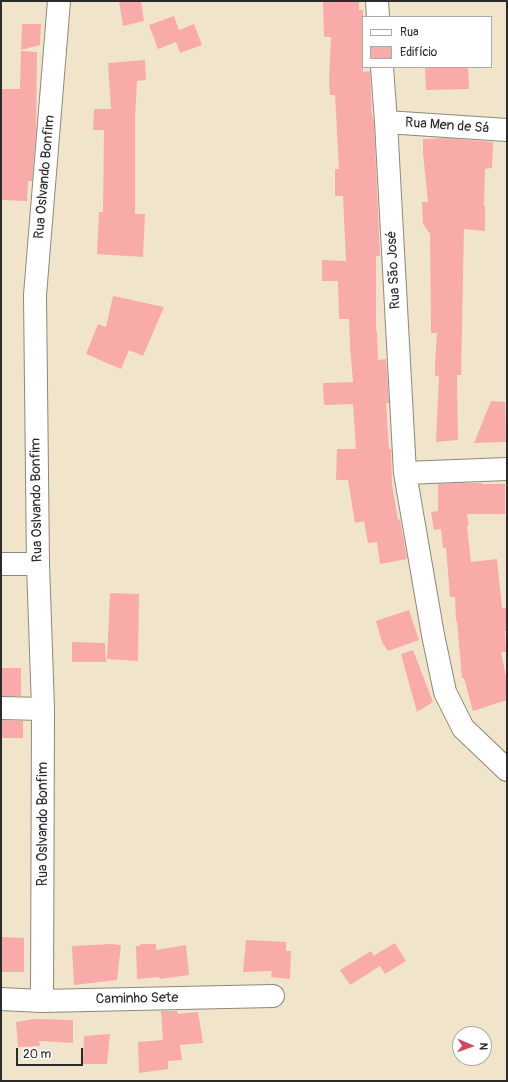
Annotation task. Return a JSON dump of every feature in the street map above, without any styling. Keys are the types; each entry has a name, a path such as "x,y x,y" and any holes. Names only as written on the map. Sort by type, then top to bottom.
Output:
{"street":[{"name":"Rua Oslvando Bonfim","path":"42,1001 43,709 38,564 35,295 59,1"},
{"path":"376,1 378,16"},
{"name":"Rua São José","path":"382,68 405,473 433,635 445,692 463,728 507,770"},
{"name":"Rua Men de Sá","path":"386,122 507,130"},
{"path":"405,473 507,469"},
{"path":"1,564 38,564"},
{"path":"1,708 43,709"},
{"name":"Caminho Sete","path":"1,999 42,1001 273,996"}],"building":[{"path":"119,1 141,1 144,21 123,26"},
{"path":"323,1 359,1 359,10 363,10 362,68 363,72 370,71 372,117 374,123 380,256 376,256 376,331 378,360 386,359 389,403 386,403 389,449 391,449 392,484 407,559 380,564 377,542 368,543 364,521 355,523 348,480 336,480 337,449 356,449 353,404 324,405 323,383 353,382 349,319 339,319 338,281 322,281 322,260 346,261 343,196 335,196 335,169 339,169 335,95 330,95 329,81 331,37 324,37"},
{"path":"174,16 179,30 194,24 202,45 180,53 176,42 158,49 149,25"},
{"path":"22,24 41,24 40,45 21,50"},
{"path":"21,51 37,52 36,132 32,181 28,181 27,201 1,200 1,89 20,89"},
{"path":"145,60 146,80 137,81 135,119 135,214 145,214 143,257 97,254 99,212 103,212 104,130 93,130 94,109 111,109 108,63"},
{"path":"425,68 468,68 469,89 426,90"},
{"path":"446,138 493,142 492,168 485,169 485,231 464,229 461,375 457,375 458,440 436,442 439,376 435,376 437,333 431,333 430,234 423,224 422,202 428,202 423,139"},
{"path":"113,296 164,307 143,356 129,350 121,369 86,354 98,324 106,327"},
{"path":"491,401 505,402 506,442 474,443"},
{"path":"458,483 458,485 459,483 505,484 505,514 467,514 471,562 497,559 502,608 507,608 507,631 505,631 506,652 501,652 507,682 507,700 473,711 464,678 462,678 455,597 450,597 446,548 443,548 441,529 434,530 431,512 438,511 438,484"},
{"path":"110,593 139,594 138,661 107,659"},
{"path":"409,610 419,640 388,651 382,642 376,621"},
{"path":"72,642 105,643 106,662 72,662"},
{"path":"413,650 433,702 417,712 401,654"},
{"path":"1,668 21,668 21,696 1,696"},
{"path":"1,720 23,721 23,738 1,738"},
{"path":"1,937 24,938 24,972 1,972"},
{"path":"246,940 286,942 286,951 291,951 290,979 271,977 272,971 243,972"},
{"path":"395,943 406,961 385,974 380,966 350,985 340,970 371,951 374,956"},
{"path":"111,944 121,945 117,980 74,985 72,946"},
{"path":"140,944 156,944 156,950 186,945 189,975 160,979 159,977 137,979 136,946 140,946"},
{"path":"161,1011 177,1011 178,1014 198,1012 203,1043 180,1045 182,1060 168,1061 168,1069 139,1073 138,1042 163,1040"},
{"path":"33,1019 73,1020 73,1043 39,1041 40,1046 18,1047 16,1022"},
{"path":"110,1034 107,1064 83,1064 84,1036"}]}
